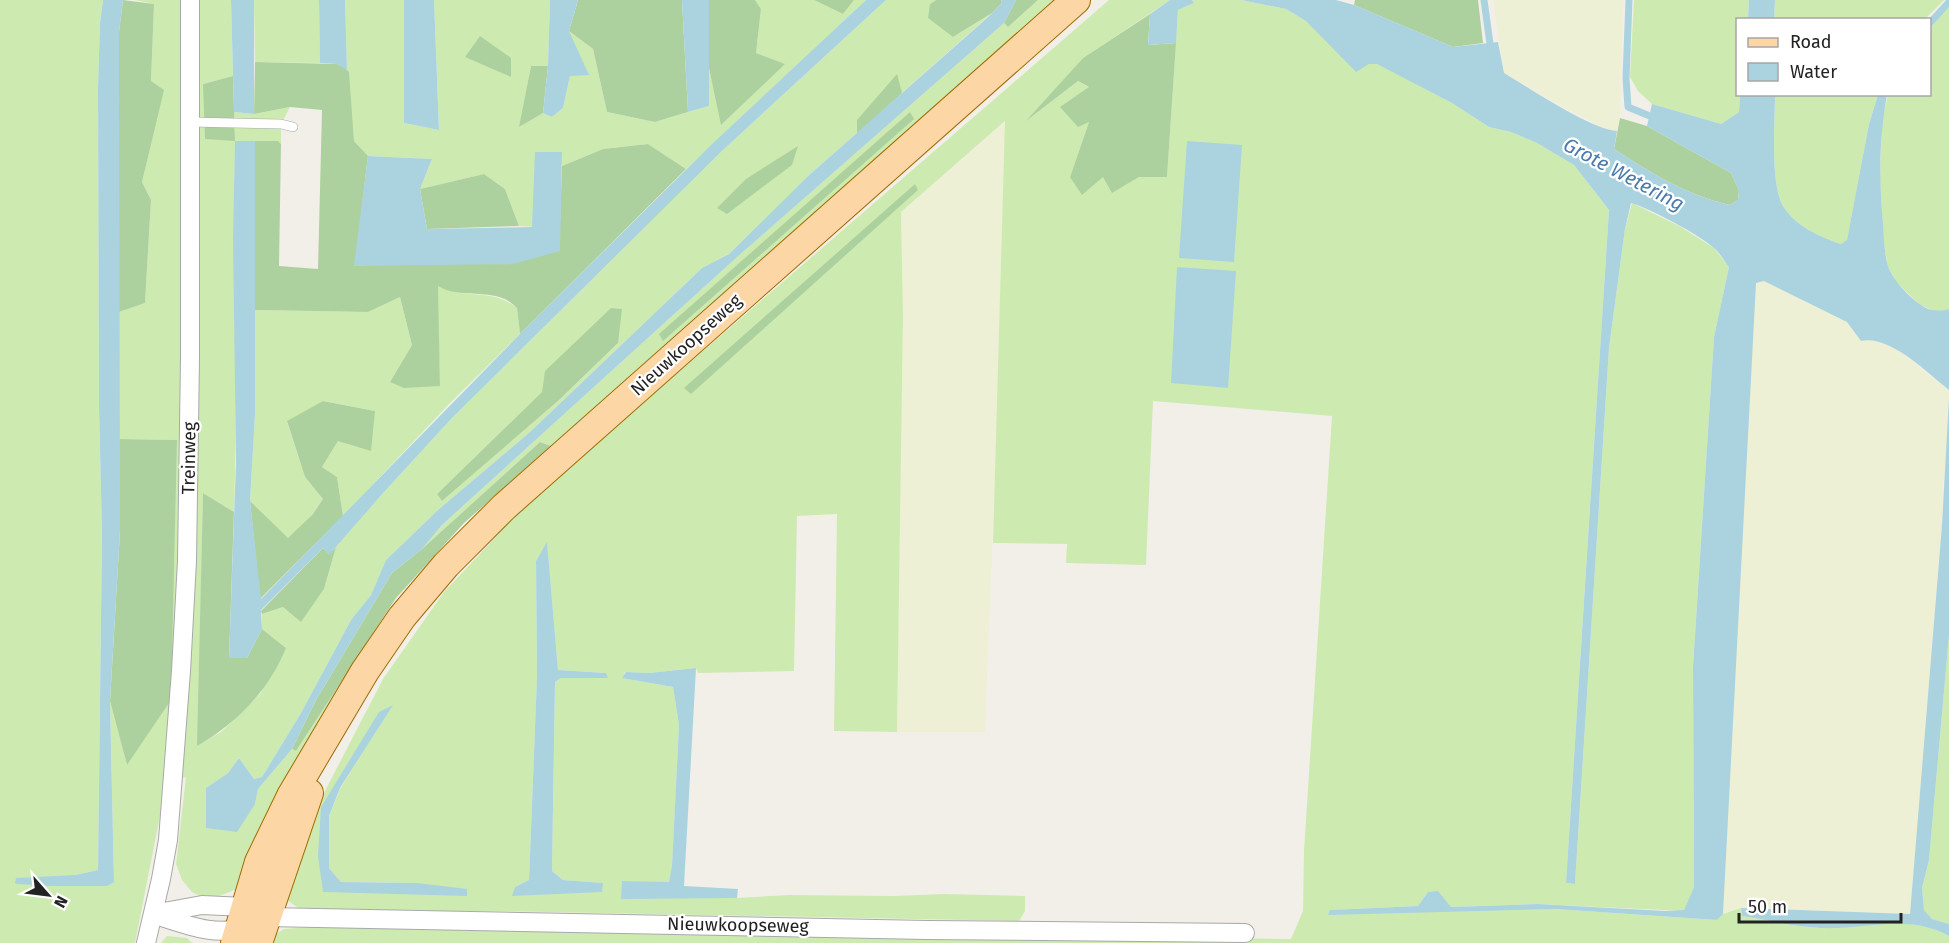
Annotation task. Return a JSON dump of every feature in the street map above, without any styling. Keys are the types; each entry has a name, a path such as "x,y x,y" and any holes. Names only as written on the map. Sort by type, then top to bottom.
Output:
{"main road":[{"name":"Nieuwkoopseweg","path":"248,928 259,862 291,796 365,671 402,617 446,565 504,507 1076,0"}],"street":[{"name":"Treinweg","path":"146,943 161,879 169,829 187,561 190,358 190,0"},
{"path":"153,914 202,905 248,928"},
{"name":"Nieuwkoopseweg","path":"248,928 1245,933"}],"lane":[{"path":"190,122 281,124 293,127"}],"green space":[{"path":"0,0 103,0 98,88 99,406 102,534 98,870 75,875 114,882 110,701 127,765 177,440 119,439 119,312 145,303 151,200 142,182 163,90 151,82 154,4 135,0 231,0 233,76 203,84 235,141 234,512 203,493 198,745 221,732 260,694 286,648 262,629 262,614 283,607 301,621 324,589 336,547 384,492 452,418 723,150 886,0 936,0 930,4 953,37 992,13 807,177 729,254 702,268 530,432 438,510 386,560 371,595 351,620 301,713 262,777 254,779 239,758 228,773 206,788 255,804 258,789 292,749 296,751 351,667 237,889 216,897 204,898 192,892 182,880 176,864 186,777 163,787 160,816 135,943 0,943","holes":["618,343 558,401 442,501 437,494 542,392"]},
{"path":"123,0 154,4 151,81 164,90 142,182 151,200 145,303 119,312 119,32"},
{"path":"254,0 319,0 320,63 255,62"},
{"path":"345,0 404,0 404,123 439,130 434,0 550,0 548,66 531,66 520,126 543,113 552,117 563,108 570,76 569,31 593,49 607,112 655,122 709,106 709,68 722,124 784,64 756,53 761,9 755,0 814,0 843,14 854,0 866,0 686,169 648,144 603,149 562,166 562,153 533,227 519,226 505,189 484,174 420,189 432,159 368,156 354,141 347,70"},
{"path":"578,0 682,0 688,112 655,122 607,112 593,49 569,31"},
{"path":"709,0 755,0 761,9 756,53 785,64 721,125 709,68"},
{"path":"814,0 854,0 843,14"},
{"path":"936,0 1001,0 1002,3 992,13 953,37 928,18 930,4"},
{"path":"1016,0 1038,0 1008,27 1004,23"},
{"path":"1038,0 1061,0 551,446 540,442 422,549 442,525 736,258 1004,23 1008,27"},
{"path":"1109,0 1170,0 1083,58 1030,118 1078,81 1090,88 1089,122 1070,177 1103,176 1113,192 1139,177 1167,177 1178,10 1194,3 1192,0 1241,0 1286,9 1306,21 1327,40 1369,64 1377,64 1396,73 1452,103 1489,127 1511,132 1537,143 1574,165 1609,210 1566,883 1575,884 1609,348 1625,229 1632,203 1681,227 1714,248 1729,267 1714,337 1693,667 1694,887 1684,911 1538,904 1451,907 1428,892 1418,906 1330,910 1555,909 1717,920 1723,914 1741,908 1742,916 1821,928 1886,924 1918,925 1949,936 1949,943 268,943 269,938 284,929 322,926 1291,939 1303,911 1304,851 1332,416 1153,401 1146,565 1066,563 1067,544 993,543 1005,121 901,212 903,316 897,732 834,731 837,514 797,516 794,671 698,673 696,668 649,673 625,672 623,678 673,687 679,725 672,869 669,883 622,881 737,898 789,895 1025,896 1025,911 1019,921 494,911 322,911 301,910 287,900 284,882 327,787 383,679 444,592 508,524 556,478","holes":["547,544 558,670 606,673 607,678 561,678 555,682 552,871 563,880 602,883 515,887 529,880 537,677 536,561","392,705 340,789 329,816 329,868 341,882 417,883 323,892 321,807"]},
{"path":"1355,0 1478,0 1483,43 1453,47 1354,5"},
{"path":"1493,0 1623,0 1620,118 1617,131 1608,130 1565,108 1504,73"},
{"path":"1634,0 1749,0 1748,18 1736,18 1736,96 1740,96 1739,112 1721,124 1652,104 1638,91 1630,77"},
{"path":"1775,0 1944,0 1926,18 1774,18"},
{"path":"1949,7 1949,309 1936,312 1919,304 1897,283 1888,267 1884,245 1880,179 1882,119 1888,96 1931,96 1931,27"},
{"path":"1150,14 1148,45 1176,43 1167,177 1139,177 1112,193 1103,177 1082,195 1070,177 1089,122 1078,127 1060,107 1089,87 1078,81 1026,121 1083,58"},
{"path":"480,36 511,58 511,77 465,57"},
{"path":"255,62 337,64 349,72 354,141 368,156 355,266 559,251 562,166 603,149 648,144 686,169 520,334 517,308 507,300 497,296 454,292 438,286 440,386 404,388 390,382 412,345 400,297 368,312 255,310 255,141 278,141 281,144 279,266 318,269 322,110 290,107 254,114"},
{"path":"531,66 548,66 543,113 519,127"},
{"path":"897,74 902,93 857,134 857,120"},
{"path":"233,76 235,141 205,139 203,84"},
{"path":"1775,96 1878,96 1869,124 1847,241 1841,244 1817,234 1801,225 1783,206 1776,183"},
{"path":"290,107 281,124 281,144 278,141 235,141 234,112 254,114"},
{"path":"910,112 914,119 663,341 659,334"},
{"path":"1620,118 1647,126 1731,173 1739,190 1738,200 1730,205 1684,189 1655,175 1614,149"},
{"path":"1006,121 985,732 897,732 903,316 901,212"},
{"path":"798,146 792,165 727,214 717,208 746,179"},
{"path":"484,174 505,189 519,226 427,229 420,189"},
{"path":"915,184 918,190 691,394 684,388"},
{"path":"1764,281 1847,322 1861,341 1871,339 1896,349 1949,390 1942,525 1910,914 1742,908 1723,914 1754,292 1756,283"},
{"path":"437,285 458,292 497,297 510,303 517,308 520,334 450,403 343,516 337,477 322,467 338,441 375,411 324,401 287,422 305,477 323,499 313,514 288,539 250,501 255,415 255,310 368,312 400,297 412,345 390,382 440,386"},
{"path":"611,308 622,309 618,343 558,401 442,501 437,494 542,392 545,371"},
{"path":"323,401 375,411 371,451 338,441 322,467 337,477 343,516 260,599 250,501 288,538 313,514 323,499 305,477 287,421"},
{"path":"119,439 177,440 171,700 127,765 110,701 120,531"},
{"path":"540,442 551,446 464,523 396,598 296,751 292,749 316,700 392,573 422,549"},
{"path":"203,493 234,512 229,658 247,658 262,629 286,648 271,678 250,704 225,727 197,746"},
{"path":"336,547 324,589 301,622 283,607 262,614 261,611 323,548 329,554"},
{"path":"1949,635 1949,924 1932,919 1924,910 1922,888 1929,860"},
{"path":"167,936 187,938 192,943 161,943"}],"water":[{"path":"103,0 123,0 119,32 120,531 110,701 114,882 107,886 17,884 15,883 16,878 75,875 98,870 102,534 99,406 98,88"},
{"path":"231,0 254,0 254,114 234,112"},
{"path":"319,0 345,0 347,70 337,64 320,63"},
{"path":"404,0 434,0 439,130 404,123"},
{"path":"550,0 578,0 569,31 589,75 570,76 563,108 552,117 543,113 548,66"},
{"path":"682,0 709,0 709,106 688,112"},
{"path":"866,0 886,0 723,150 452,418 329,555 323,548 261,610 262,629 247,658 229,658 236,462 233,239 235,141 255,141 255,415 250,501 261,599 520,334 711,145"},
{"path":"1001,0 1016,0 1004,23 736,258 442,525 422,549 392,573 316,700 292,749 258,789 255,804 237,832 206,828 206,788 228,773 239,758 254,779 262,777 301,713 351,620 371,595 386,560 438,510 530,432 702,268 729,254 807,177 987,18 1002,3"},
{"path":"1170,0 1192,0 1194,3 1178,10 1176,43 1148,45 1150,14"},
{"name":"Grote Wetering","path":"1241,0 1336,0 1354,5 1453,47 1498,42 1504,73 1577,116 1606,129 1617,131 1614,149 1655,175 1714,201 1730,205 1738,200 1739,190 1731,173 1647,126 1652,104 1721,124 1739,112 1740,96 1775,96 1776,183 1783,206 1801,225 1841,244 1847,240 1869,124 1878,96 1887,96 1882,127 1880,175 1886,258 1896,281 1917,302 1933,310 1949,309 1949,390 1896,349 1872,341 1861,341 1847,322 1764,281 1756,283 1723,914 1717,920 1555,909 1328,915 1330,910 1418,906 1428,892 1438,891 1451,907 1538,904 1684,910 1694,887 1693,667 1714,337 1729,267 1716,250 1698,236 1631,203 1625,229 1609,348 1575,884 1566,883 1609,210 1574,165 1537,143 1511,132 1489,127 1452,103 1377,64 1369,64 1356,72 1306,21 1286,9"},
{"path":"1749,0 1775,0 1774,18 1748,18"},
{"path":"1187,141 1242,145 1234,262 1179,258"},
{"path":"535,152 562,152 560,251 513,264 354,266 368,156 432,159 420,189 427,229 532,227"},
{"path":"1177,267 1236,271 1228,388 1171,383"},
{"path":"1949,398 1949,635 1929,860 1922,888 1924,910 1932,919 1949,924 1949,936 1917,925 1886,924 1821,928 1742,916 1741,908 1910,914 1942,525"},
{"path":"547,542 558,670 606,673 608,678 561,678 555,682 552,871 563,880 603,883 602,892 512,896 515,887 529,880 537,677 536,561"},
{"path":"696,668 684,886 738,889 737,898 621,899 622,881 669,882 672,866 679,725 673,687 622,678 626,672 649,673"},
{"path":"393,705 340,788 329,816 329,868 341,882 417,883 467,889 467,896 323,892 318,856 321,807 379,712"}],"waterway":[{"path":"1484,0 1491,51"},
{"path":"1629,0 1626,78 1628,107 1657,119"},
{"path":"1931,22 1949,2"}]}
